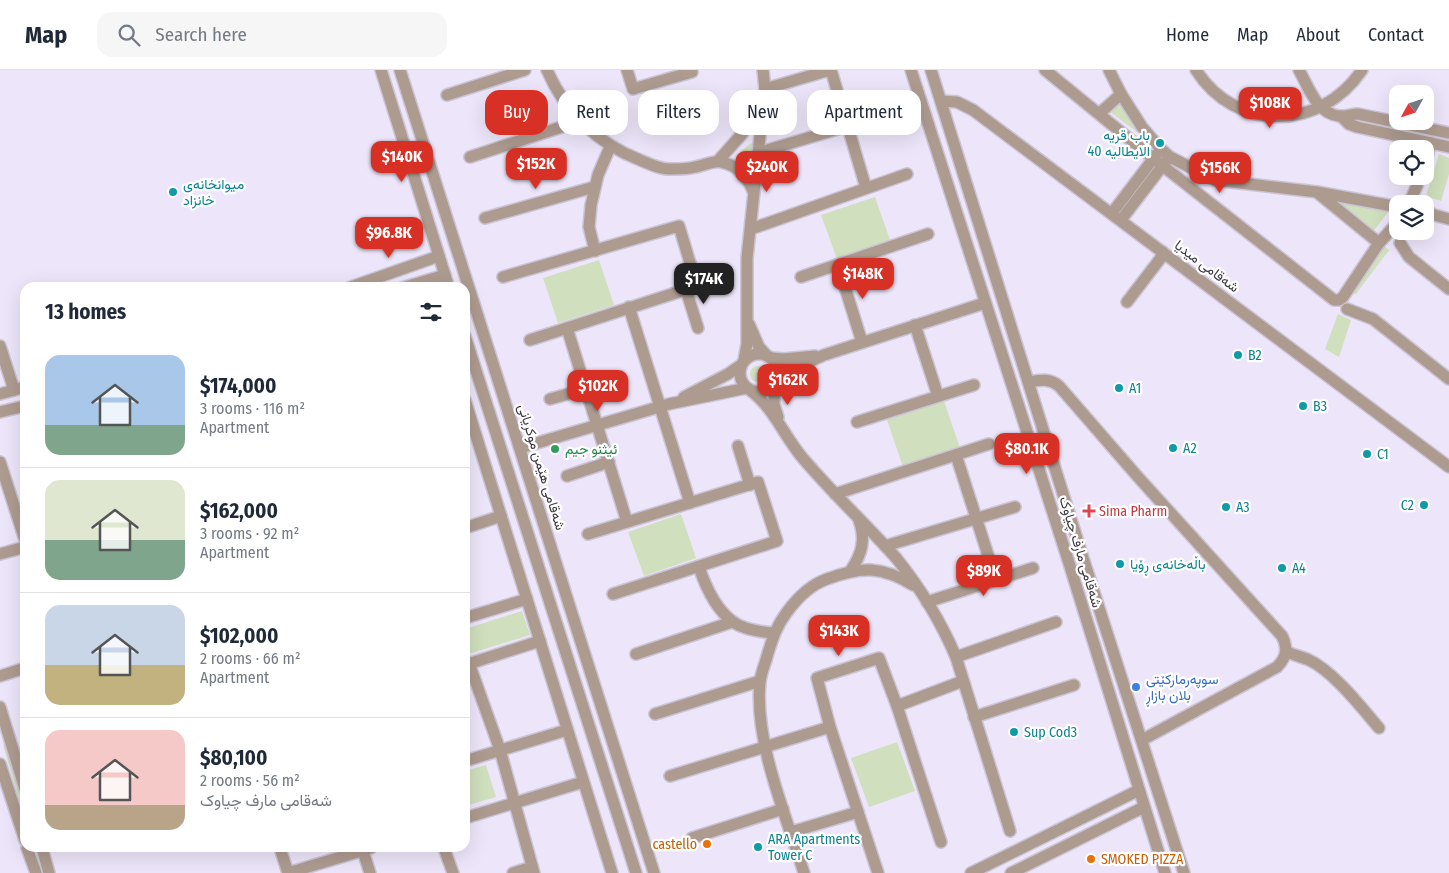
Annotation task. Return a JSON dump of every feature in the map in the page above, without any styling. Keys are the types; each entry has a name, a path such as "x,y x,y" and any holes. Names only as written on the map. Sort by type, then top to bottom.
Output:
{"street":[{"path":"381,70 447,282"},
{"name":"شەقامی هێمن موکریانی","path":"400,70 467,282"},
{"path":"447,96 525,70"},
{"path":"547,70 558,90"},
{"path":"627,70 633,89 692,72 692,70"},
{"path":"763,70 765,88 830,70 836,90"},
{"name":"شەقامی مارف چیاوک","path":"911,70 1069,563 1165,873"},
{"name":"شەقامی مارف چیاوک","path":"932,70 1083,558 1184,873"},
{"path":"1045,70 1100,113 1158,163 1334,300 1339,300 1343,297 1379,243 1389,232"},
{"path":"1109,70 1121,94 1142,127 1166,153 1215,180 1317,192 1389,205"},
{"path":"1196,70 1206,84 1222,99 1249,112 1264,116 1308,113 1321,107 1344,92 1362,70"},
{"path":"1299,70 1315,99 1321,107 1330,113 1341,116 1358,114 1449,133"},
{"path":"1100,113 1121,94"},
{"name":"شەقامی میدیا","path":"941,101 957,102 973,110 1449,467"},
{"path":"1341,116 1349,124 1357,127 1417,140"},
{"path":"470,157 558,129"},
{"path":"596,135 610,147 647,163 670,170 695,167 718,161 730,164 741,171 749,181 753,193"},
{"path":"718,161 741,135"},
{"path":"759,135 747,258 747,344 740,377 748,389 765,403 802,457 885,546 917,588 945,630 964,681 1010,831"},
{"path":"758,153 819,135"},
{"path":"849,135 866,188"},
{"path":"1434,144 1449,147"},
{"path":"595,251 589,227 594,187 610,147"},
{"path":"1116,217 1166,153"},
{"path":"751,229 907,174"},
{"path":"1208,201 1215,180"},
{"path":"485,218 594,187"},
{"path":"1317,192 1379,243"},
{"path":"959,221 977,215"},
{"path":"1434,215 1449,219"},
{"path":"503,277 679,226 697,286 530,340"},
{"path":"801,277 928,234"},
{"path":"1400,243 1409,257 1449,288"},
{"path":"1127,302 1163,252"},
{"path":"365,282 439,256"},
{"path":"838,265 862,342"},
{"path":"422,282 445,275"},
{"name":"شەقامی هێمن موکریانی","path":"470,290 654,873"},
{"path":"686,290 698,328"},
{"path":"520,448 665,406 748,389 763,391 785,373 824,355 985,302"},
{"path":"628,307 665,406 690,503"},
{"path":"1347,309 1373,319 1449,379"},
{"path":"747,318 759,347 774,362 778,371 775,383 774,404 783,430"},
{"path":"915,325 938,396"},
{"path":"567,328 627,522"},
{"path":"0,346 20,388 0,394"},
{"path":"470,352 636,873"},
{"path":"665,406 728,374 753,355 762,354 784,359 824,355"},
{"path":"1028,382 1042,379 1054,382 1059,386 1138,477 1282,636 1286,643 1287,652 1284,660 1277,667 1142,740"},
{"path":"857,422 974,385"},
{"path":"550,399 586,389"},
{"path":"0,412 20,407"},
{"path":"470,419 612,873"},
{"path":"835,494 989,444"},
{"path":"738,446 750,485"},
{"path":"956,455 996,580"},
{"path":"0,462 20,524"},
{"path":"567,476 609,462"},
{"path":"588,534 758,482 776,541 613,594"},
{"path":"885,546 1015,507"},
{"path":"470,526 501,516"},
{"path":"851,570 863,546 862,528 859,519"},
{"path":"0,554 20,548"},
{"path":"1069,563 1083,558"},
{"path":"699,567 705,585 716,603 732,622 761,632 774,633"},
{"path":"927,602 1032,568"},
{"path":"804,873 765,748 761,720 760,681 774,633 792,604 809,587 851,570 885,572 917,588"},
{"path":"470,616 527,599"},
{"path":"636,654 732,622"},
{"path":"956,657 1056,622"},
{"path":"470,663 540,641"},
{"path":"1287,652 1310,660 1325,672 1344,688 1380,728"},
{"path":"878,873 830,727 817,678 879,658 897,706 941,842"},
{"path":"0,676 20,670"},
{"path":"470,672 500,750 533,870 513,873"},
{"path":"655,714 760,681"},
{"path":"897,706 964,681"},
{"path":"974,717 1074,685"},
{"path":"580,698 597,692"},
{"path":"0,707 4,732 20,773"},
{"path":"670,776 830,727"},
{"path":"470,759 567,730"},
{"path":"0,764 20,825"},
{"path":"470,816 583,782"},
{"path":"971,873 1139,790"},
{"path":"1122,798 1127,808 1126,816"},
{"path":"1011,873 1144,807"},
{"path":"692,838 783,809"},
{"path":"791,832 858,812"},
{"path":"28,852 36,873"},
{"path":"43,852 49,873"},
{"path":"281,852 288,873 353,852"},
{"path":"366,852 370,873"},
{"path":"445,852 452,873"}],"green space":[{"path":"1118,103 1145,138 1109,111"},
{"path":"751,143 754,146 752,157 746,161 737,155"},
{"path":"1439,154 1449,158 1449,174 1441,201 1434,199 1434,195 1426,195 1429,185 1434,185 1434,170"},
{"path":"875,197 890,240 837,259 821,215"},
{"path":"1338,202 1388,212 1373,232"},
{"path":"1381,244 1389,250 1356,294 1348,293"},
{"path":"599,260 614,305 558,323 543,278"},
{"path":"1338,314 1351,320 1339,357 1325,349"},
{"path":"755,366 761,366 766,371 764,380 755,382 750,377 750,371"},
{"path":"944,401 960,448 903,467 887,420"},
{"path":"681,514 696,558 644,576 628,532"},
{"path":"522,611 530,635 470,653 470,627"},
{"path":"897,742 915,791 869,807 851,758"},
{"path":"8,743 20,783 20,803 3,745"},
{"path":"486,765 496,797 470,805 470,770"}],"place":[{"name":"باب قريه الايطاليه 40","path":"1160,143"},
{"name":"میوانخانەی خانزاد","path":"173,192"},
{"name":"B2","path":"1238,355"},
{"name":"A1","path":"1119,388"},
{"name":"B3","path":"1303,406"},
{"name":"A2","path":"1173,448"},
{"name":"ئيثنو جيم","path":"555,449"},
{"name":"C1","path":"1367,454"},
{"name":"C2","path":"1424,505"},
{"name":"A3","path":"1226,507"},
{"name":"Sima Pharm","path":"1089,511"},
{"name":"باڵەخانەی ڕۆیا","path":"1120,564"},
{"name":"A4","path":"1282,568"},
{"name":"سوپەرمارکێتی بلان بازاڕ","path":"1136,687"},
{"name":"Sup Cod3","path":"1014,732"},
{"name":"castello","path":"707,844"},
{"name":"ARA Apartments Tower C","path":"758,847"},
{"name":"SMOKED PIZZA","path":"1091,859"}]}
